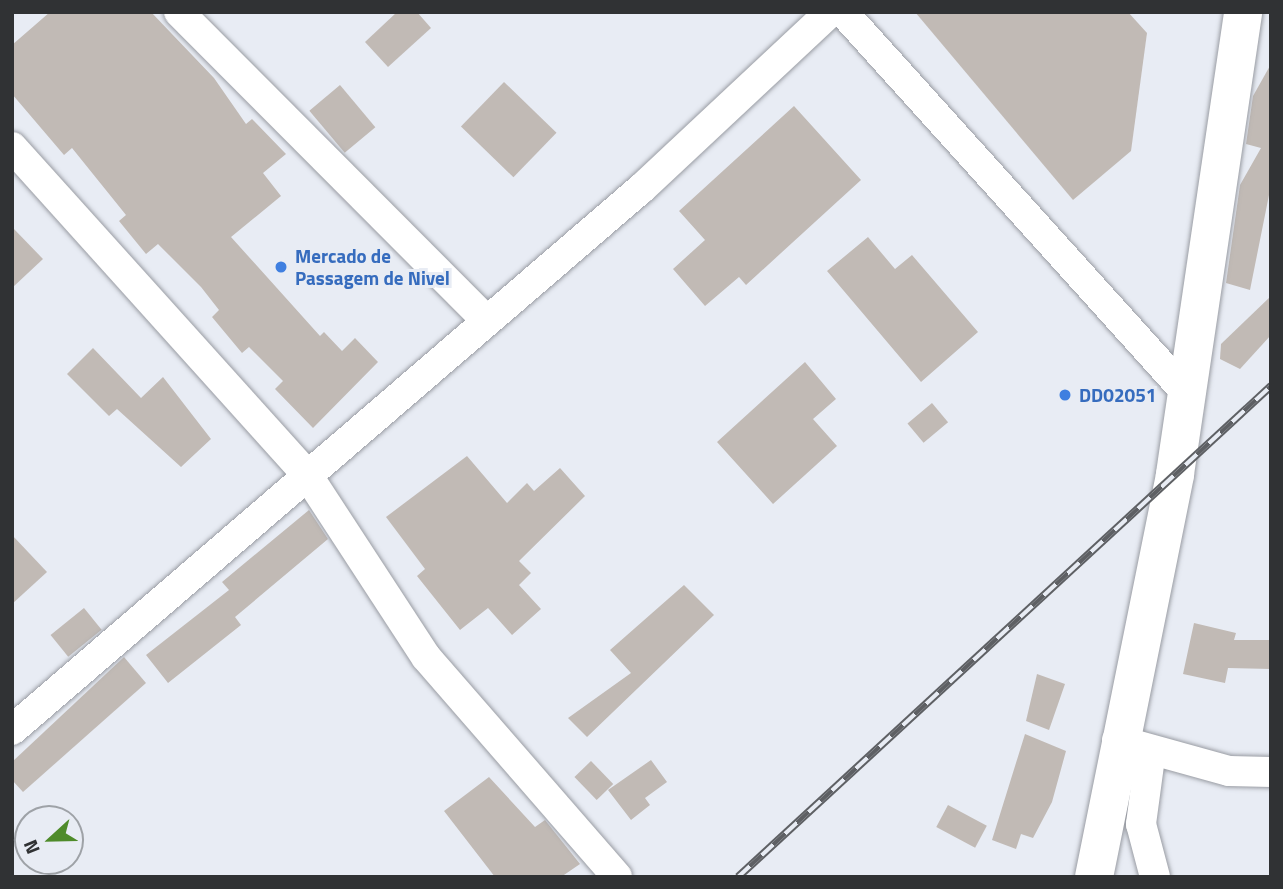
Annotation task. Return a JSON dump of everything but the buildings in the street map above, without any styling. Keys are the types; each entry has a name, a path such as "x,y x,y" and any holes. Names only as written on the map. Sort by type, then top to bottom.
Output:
{"main road":[{"path":"1094,877 1134,745 1175,474 1183,389 1243,12"}],"street":[{"path":"179,12 487,321"},
{"path":"12,730 487,321 830,12"},
{"path":"843,12 1183,389"},
{"path":"12,147 309,476 426,657 617,877"},
{"path":"1155,877 1141,824 1134,745 1228,771 1271,772"}],"railway":[{"path":"738,877 1271,386"}],"place":[{"name":"Mercado de Passagem de Nivel","path":"281,267"},
{"name":"DD02051","path":"1065,395"}]}
